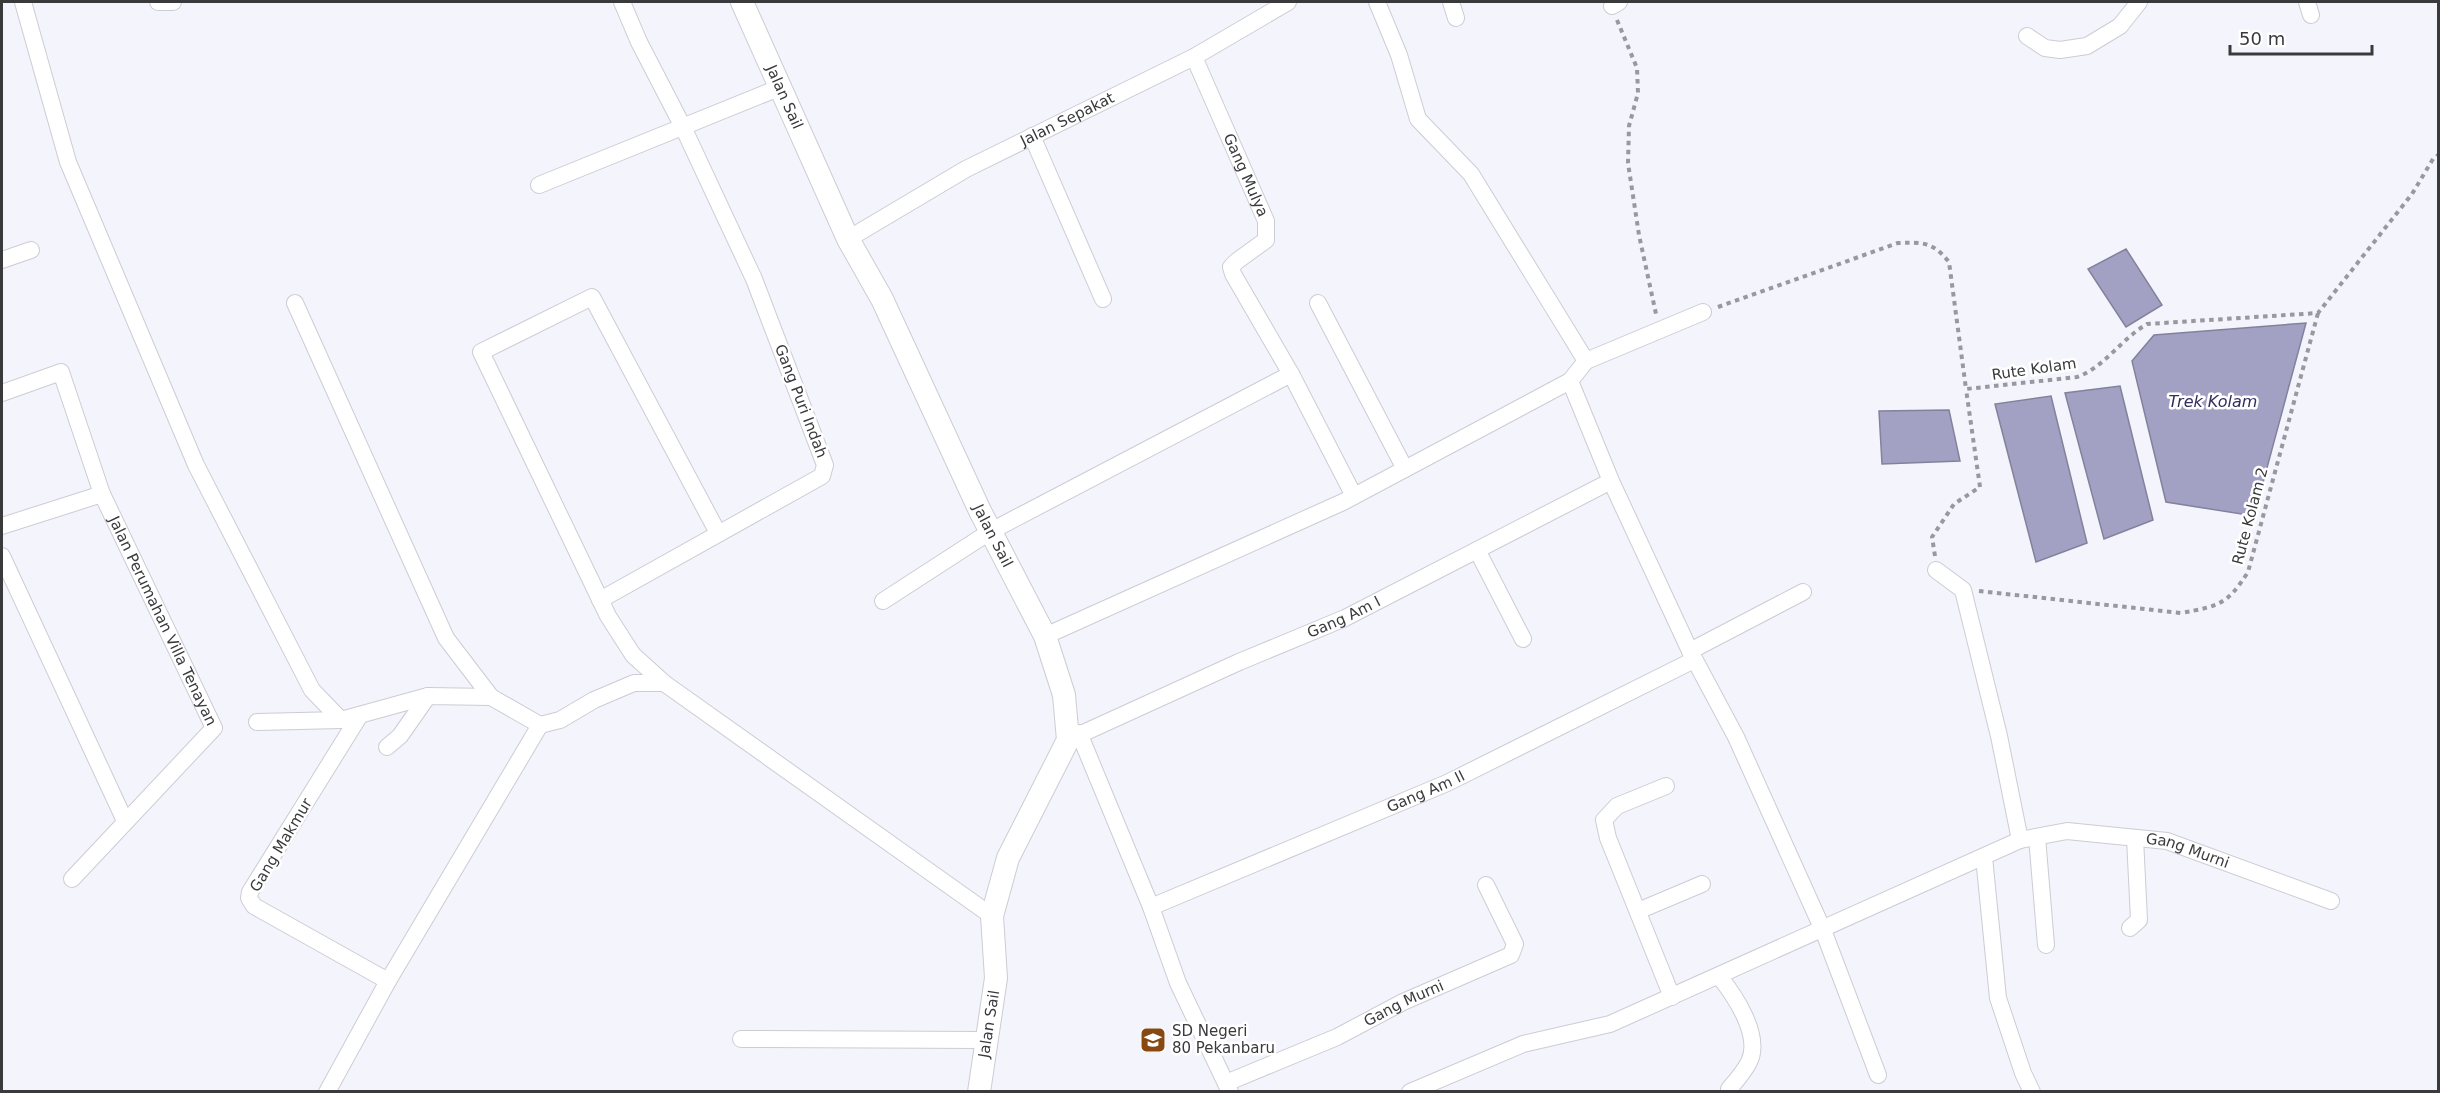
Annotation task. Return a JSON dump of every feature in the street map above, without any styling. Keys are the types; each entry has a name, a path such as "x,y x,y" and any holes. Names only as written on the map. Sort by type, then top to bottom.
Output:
{"street":[{"path":"23,2 68,162 196,465 312,690 341,720"},
{"path":"158,2 172,2"},
{"name":"Gang Puri Indah","path":"600,600 822,476 825,465 754,279 683,127 639,42 622,2"},
{"name":"Jalan Sail","path":"742,2 848,239 882,299 991,531 1045,636 1064,695 1074,737 1008,858 992,916 996,978 979,1092"},
{"path":"1377,2 1399,55 1418,119 1471,174 1586,361"},
{"path":"2027,36 2045,48 2060,50 2087,46 2120,26 2139,2"},
{"name":"Jalan Sepakat","path":"848,239 966,169 1194,57 1279,4"},
{"name":"Gang Mulya","path":"1194,57 1266,221 1266,240 1231,267 1233,274 1291,375 1354,496"},
{"path":"539,185 781,87"},
{"path":"1032,136 1103,299"},
{"path":"2,250 31,250 2,260"},
{"path":"718,533 592,297 481,352 600,600 633,655 664,683 992,916"},
{"path":"295,303 446,638 490,697 540,725 560,720 594,700 634,683 664,683"},
{"path":"1318,303 1405,469"},
{"path":"1045,636 1203,567 1354,496 1570,381 1586,361 1703,312"},
{"name":"Jalan Perumahan Villa Tenayan","path":"2,393 61,372 102,494 214,728 72,879"},
{"path":"883,601 991,531 1291,375"},
{"path":"1570,381 1611,480 1692,655 1736,737 1823,930 1878,1075"},
{"name":"Gang Am I","path":"1074,737 1239,662 1345,618 1611,480"},
{"path":"2,526 102,494"},
{"path":"1477,550 1523,639"},
{"path":"2,556 125,821"},
{"path":"1936,570 1963,590 1999,736 2020,840"},
{"name":"Gang Am II","path":"1151,907 1447,783 1692,655 1803,592"},
{"path":"257,722 341,720 428,696 490,697"},
{"path":"387,747 400,736 428,696"},
{"name":"Gang Makmur","path":"360,715 250,892 249,898 254,906 388,981"},
{"path":"327,1092 388,981 540,725"},
{"path":"1074,737 1151,907 1178,983 1228,1087"},
{"path":"1666,786 1617,806 1604,820 1608,838 1672,996"},
{"name":"Gang Murni","path":"1410,1092 1523,1044 1610,1024 2020,840 2067,831 2167,841 2331,901"},
{"path":"2037,837 2046,945"},
{"path":"2130,928 2139,920 2135,838"},
{"path":"1984,857 1998,998 2032,1092"},
{"path":"1638,911 1702,884"},
{"name":"Gang Murni","path":"1228,1087 1337,1037 1403,1002 1511,955 1515,945 1486,885"},
{"path":"1719,976 1734,994 1753,1041 1750,1060 1729,1089"},
{"path":"741,1039 985,1040"}],"path":[{"path":"1615,4 1637,69 1638,93 1629,126 1628,163 1639,235 1659,329"},
{"path":"2318,312 2412,194 2433,159 2439,155"},
{"path":"1703,312 1899,243 1918,242 1939,249 1949,262 1980,487 1954,504 1932,537 1936,570"},
{"name":"Rute Kolam","path":"1966,389 2076,377 2088,373 2131,333 2147,324 2318,312"},
{"name":"Rute Kolam 2","path":"1963,590 2181,613 2211,608 2234,595 2248,572 2318,312"}],"water":[{"path":"2126,249 2162,305 2126,327 2088,269"},
{"name":"Trek Kolam","path":"2306,323 2254,516 2166,502 2132,361 2154,335"},
{"path":"2120,386 2153,520 2104,539 2065,393"},
{"path":"2051,396 2087,543 2036,562 1995,404"},
{"path":"1949,410 1960,461 1882,464 1879,411"}],"place":[{"name":"SD Negeri 80 Pekanbaru","path":"1153,1040"}]}
